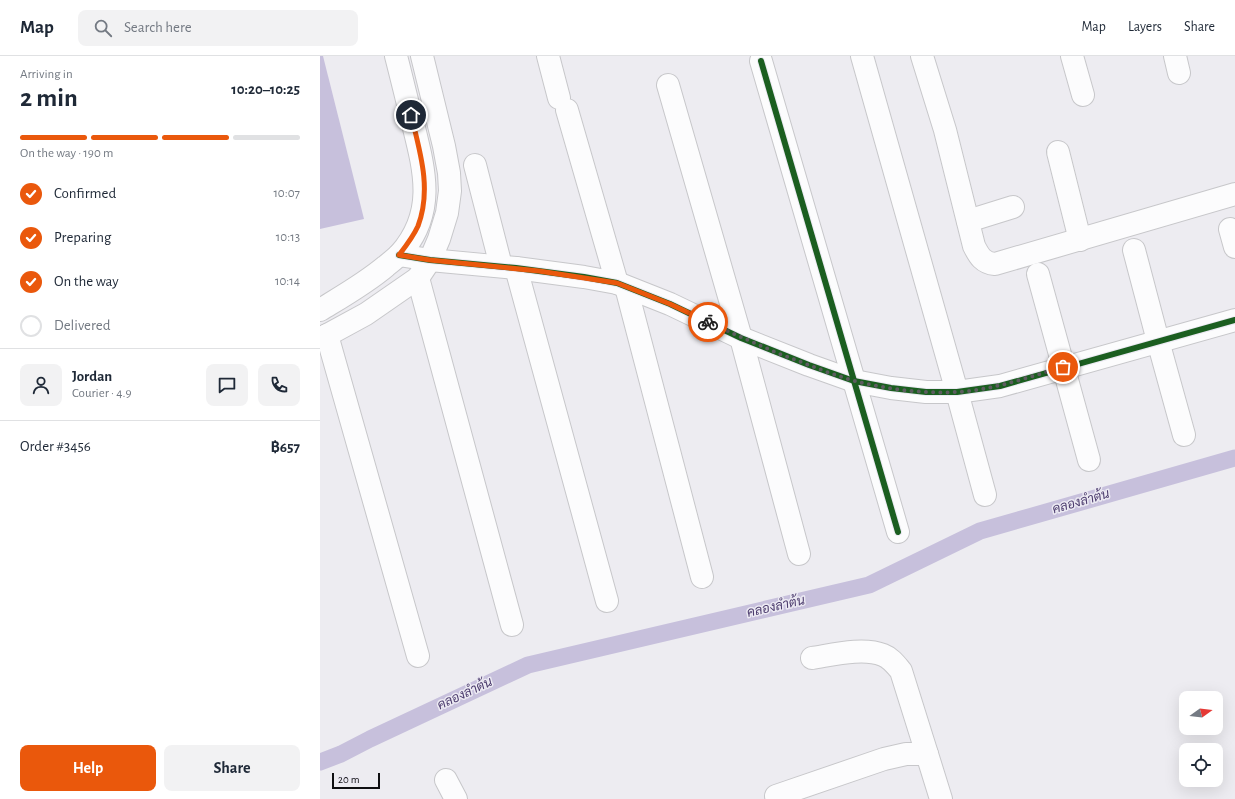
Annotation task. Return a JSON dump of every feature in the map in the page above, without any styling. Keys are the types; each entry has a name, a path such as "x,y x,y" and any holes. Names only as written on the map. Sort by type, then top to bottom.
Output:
{"street":[{"path":"320,310 373,277 399,255 411,239 418,226 424,203 425,183 422,160 396,56"},
{"path":"418,656 324,337 366,314 418,278 430,260 439,239 447,213 450,191 449,173 422,56"},
{"path":"548,56 622,285 702,577"},
{"path":"862,56 958,392 985,495"},
{"path":"922,56 945,130 974,246 980,258 985,262 995,264 1235,194"},
{"path":"1072,56 1083,95"},
{"path":"761,61 898,532"},
{"path":"668,85 741,338 798,554"},
{"path":"1058,152 1080,240"},
{"path":"475,165 508,267 607,601"},
{"path":"968,221 1013,207"},
{"path":"1134,250 1184,435"},
{"path":"399,255 430,260 508,267 584,277 622,285 670,304 741,338 854,381 891,388 926,392 958,392 1000,386 1063,367 1235,320"},
{"path":"1038,274 1089,460"},
{"path":"418,278 512,625"},
{"path":"812,658 849,652 868,652 883,655 895,662 901,672 941,799"},
{"path":"776,796 884,759 906,754 927,754"},
{"path":"446,780 456,799"}],"shaded area":[{"path":"320,56 323,56 364,219 320,229"}],"waterway":[{"name":"คลองลำต้น","path":"320,762 341,754 528,665 869,585 980,531 1235,458"}],"cycle path":[{"path":"761,61 898,532"},
{"path":"399,255 430,260 516,268 617,283 670,304 741,338 854,381 891,388 926,392 957,392 1000,386 1235,320"}],"way so far":[{"path":"708,322 741,338 809,365 854,381 891,388 926,392 958,392 1000,386 1063,367"}],"route":[{"path":"411,115 422,160 425,183 424,203 418,226 411,239 399,255 430,260 516,268 617,283 670,304 708,322"}]}
